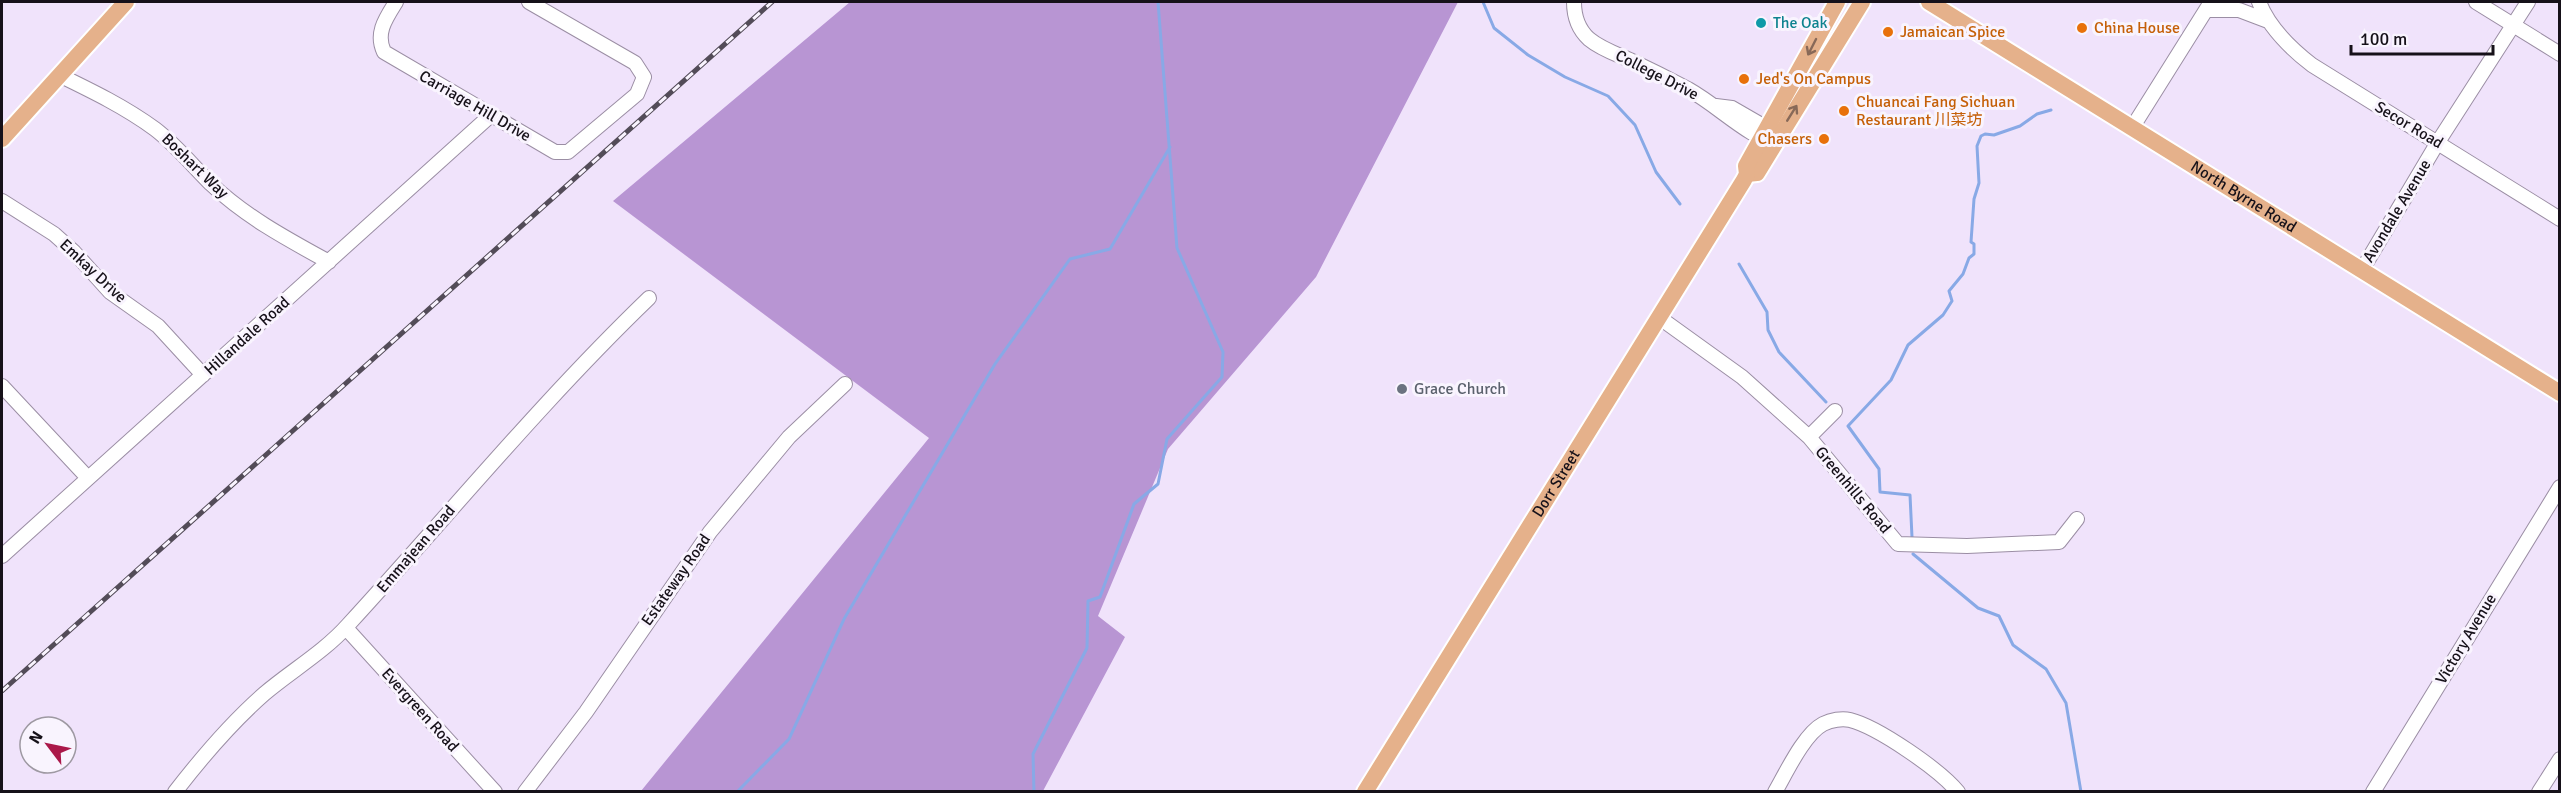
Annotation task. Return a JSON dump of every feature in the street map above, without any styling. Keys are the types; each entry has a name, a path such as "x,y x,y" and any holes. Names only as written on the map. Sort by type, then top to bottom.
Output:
{"main road":[{"path":"2,139 126,2"},
{"name":"Dorr Street","path":"1365,792 1747,174 1746,166 1761,132 1837,2"},
{"name":"Dorr Street","path":"1747,174 1757,173 1862,2"},
{"name":"North Byrne Road","path":"1929,2 2559,393"}],"street":[{"name":"Carriage Hill Drive","path":"396,2 383,24 379,38 384,52 560,153 572,150 637,94 644,77 640,67 529,2"},
{"name":"College Drive","path":"1574,2 1576,19 1591,40 1716,106 1726,117 1752,133 1761,132"},
{"name":"Secor Road","path":"2259,2 2268,21 2285,42 2312,65 2559,219"},
{"path":"2476,2 2559,54"},
{"name":"Avondale Avenue","path":"2362,270 2438,142 2528,2"},
{"path":"2132,128 2208,6"},
{"name":"Secor Road","path":"2208,6 2239,10 2268,21"},
{"name":"Boshart Way","path":"58,75 113,102 154,128 169,139 211,184 240,208 270,230 329,262"},
{"name":"Hillandale Road","path":"2,555 491,115"},
{"name":"Emkay Drive","path":"2,201 54,234 74,252 110,292 158,326 203,375"},
{"name":"Emmajean Road","path":"175,792 228,729 263,695 346,628 464,494 617,328 649,298"},
{"name":"Greenhills Road","path":"1660,318 1742,377 1809,436 1898,544 1967,546 2059,542 2077,519"},
{"name":"Estateway Road","path":"525,792 586,712 710,532 789,437 845,384"},
{"path":"2,386 88,478"},
{"path":"1809,436 1835,411"},
{"name":"Victory Avenue","path":"2373,792 2559,487"},
{"name":"Evergreen Road","path":"346,628 495,792"},
{"path":"1775,792 1804,743 1821,725 1833,720 1849,719 1869,727 1922,760 1958,792"},
{"path":"2539,792 2553,782 2559,759"}],"shaded area":[{"path":"850,2 1458,2 1316,277 1168,449 1098,616 1125,637 1043,791 641,791 929,438 613,201"}],"waterway":[{"path":"1034,792 1033,754 1087,648 1088,601 1100,597 1134,504 1158,484 1167,439 1222,377 1223,352 1177,248 1158,2"},
{"path":"1483,2 1494,28 1528,55 1565,77 1608,96 1635,125 1656,172 1680,204"},
{"path":"1912,537 1910,495 1880,492 1879,469 1848,426 1891,380 1908,345 1943,315 1952,301 1949,291 1963,274 1969,258 1974,254 1974,244 1971,242 1974,199 1979,183 1977,146 1981,136 1994,135 2020,126 2037,114 2051,110"},
{"path":"737,792 789,739 844,619 995,364 1070,259 1110,249 1170,147"},
{"path":"1739,264 1767,312 1768,330 1779,352 1826,402"},
{"path":"1913,554 1978,608 1999,616 2013,645 2046,669 2066,703 2081,792"}],"railway":[{"path":"2,691 772,2"}],"place":[{"name":"The Oak","path":"1761,23"},
{"name":"China House","path":"2082,28"},
{"name":"Jamaican Spice","path":"1888,32"},
{"name":"Jed's On Campus","path":"1744,79"},
{"name":"Chuancai Fang Sichuan Restaurant 川菜坊","path":"1844,111"},
{"name":"Chasers","path":"1824,139"},
{"name":"Grace Church","path":"1402,389"}]}
